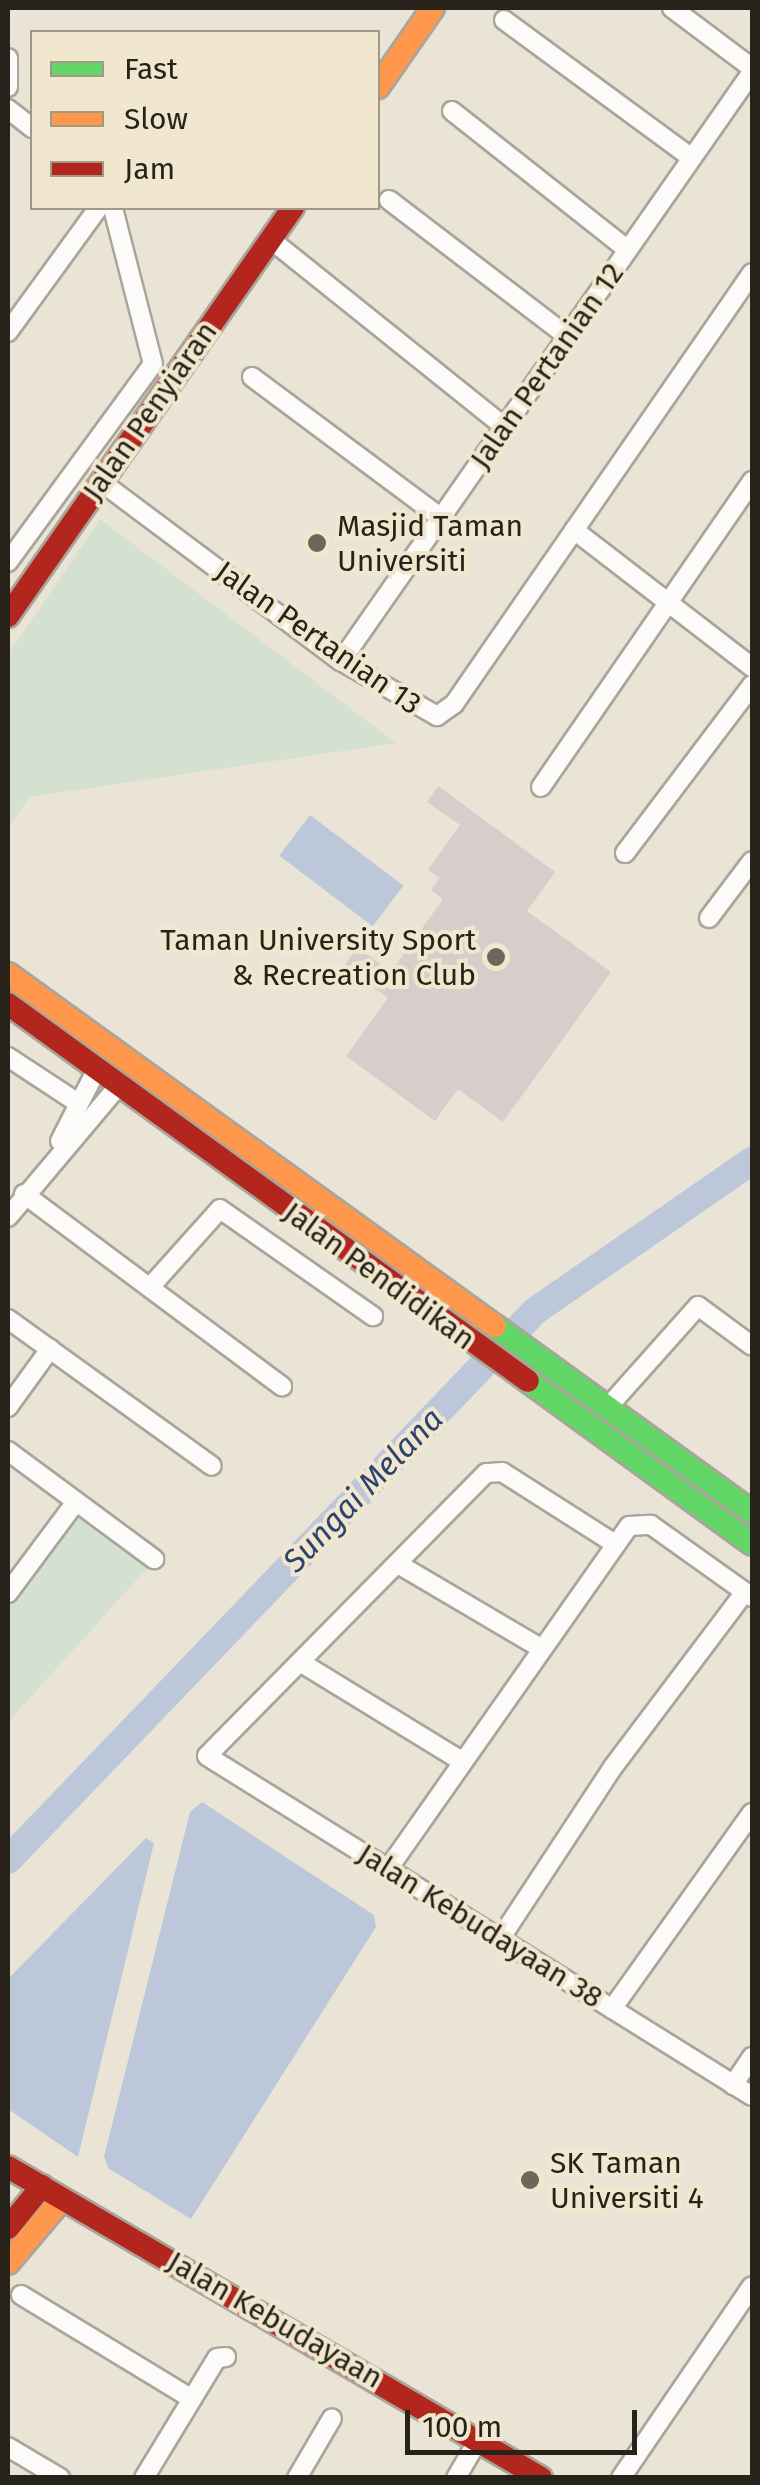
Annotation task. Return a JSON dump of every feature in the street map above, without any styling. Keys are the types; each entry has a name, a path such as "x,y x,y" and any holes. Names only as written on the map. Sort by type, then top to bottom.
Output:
{"main road":[{"path":"380,84 433,8"},
{"name":"Jalan Penyiaran","path":"8,613 292,210"},
{"name":"Jalan Pendidikan","path":"8,974 752,1512"},
{"name":"Jalan Pendidikan","path":"8,1004 752,1544"},
{"name":"Jalan Kebudayaan","path":"8,2167 541,2478"},
{"path":"8,2228 52,2193"},
{"path":"8,2263 52,2193"}],"street":[{"path":"672,8 752,70"},
{"path":"504,20 692,158"},
{"path":"8,58 8,87"},
{"name":"Jalan Pertanian 12","path":"341,661 752,70"},
{"path":"8,109 30,126"},
{"path":"452,111 628,250"},
{"path":"388,200 568,337"},
{"path":"8,332 97,210"},
{"path":"8,562 153,364 114,210"},
{"path":"270,239 504,427"},
{"name":"Jalan Pertanian 13","path":"100,482 341,661 412,708 446,713 752,273"},
{"path":"252,376 441,518"},
{"path":"541,787 752,481"},
{"path":"574,530 670,599 752,667"},
{"path":"625,853 752,685"},
{"path":"709,918 752,861"},
{"path":"8,1057 78,1102"},
{"path":"53,1155 97,1069"},
{"path":"8,1217 53,1155 119,1085"},
{"path":"24,1194 282,1386"},
{"path":"151,1286 220,1210 374,1316"},
{"path":"608,1408 698,1306 752,1346"},
{"path":"8,1319 212,1466"},
{"path":"8,1407 50,1349"},
{"path":"8,1451 154,1559"},
{"path":"460,1760 300,1662 494,1470 612,1542"},
{"path":"8,1593 76,1503"},
{"path":"388,1869 612,1542 639,1522 749,1595 614,1767 500,1939"},
{"path":"398,1564 539,1647"},
{"name":"Jalan Kebudayaan 38","path":"300,1662 207,1756 752,2096"},
{"path":"612,2009 745,1841 752,1814"},
{"path":"733,2085 752,2057"},
{"path":"622,2478 752,2286"},
{"path":"21,2294 192,2399"},
{"path":"144,2478 192,2399 224,2356"},
{"path":"297,2478 332,2418"},
{"path":"456,2478 478,2440"},
{"path":"8,2446 60,2478"}],"green space":[{"path":"100,519 396,743 29,797 8,829 8,655"},
{"path":"85,1517 151,1564 8,1722 8,1608 74,1518"}],"water":[{"path":"310,815 403,885 373,926 279,856"},
{"path":"202,1802 374,1915 376,1927 191,2219 108,2168 104,2157 190,1812"},
{"path":"146,1838 154,1843 78,2157 8,2109 8,1979"}],"building":[{"name":"Taman University Sport & Recreation Club","path":"438,786 555,872 527,911 611,972 503,1122 458,1089 435,1121 346,1056 388,998 344,966 357,947 391,972 443,899 431,890 440,878 428,870 460,825 427,802"}],"waterway":[{"name":"Sungai Melana","path":"8,1860 535,1311 752,1161"}],"traffic: fast":[{"path":"495,1326 752,1512"},
{"path":"528,1381 752,1544"}],"traffic: slow":[{"path":"380,84 433,8"},
{"path":"8,974 495,1326"},
{"path":"8,2263 62,2199"}],"traffic: jam":[{"path":"8,616 292,210"},
{"path":"8,1004 528,1381"},
{"path":"8,2167 541,2478"},
{"path":"8,2228 42,2186"}],"place":[{"name":"Masjid Taman Universiti","path":"317,543"},
{"name":"Taman University Sport & Recreation Club","path":"496,957"},
{"name":"SK Taman Universiti 4","path":"530,2180"}]}
